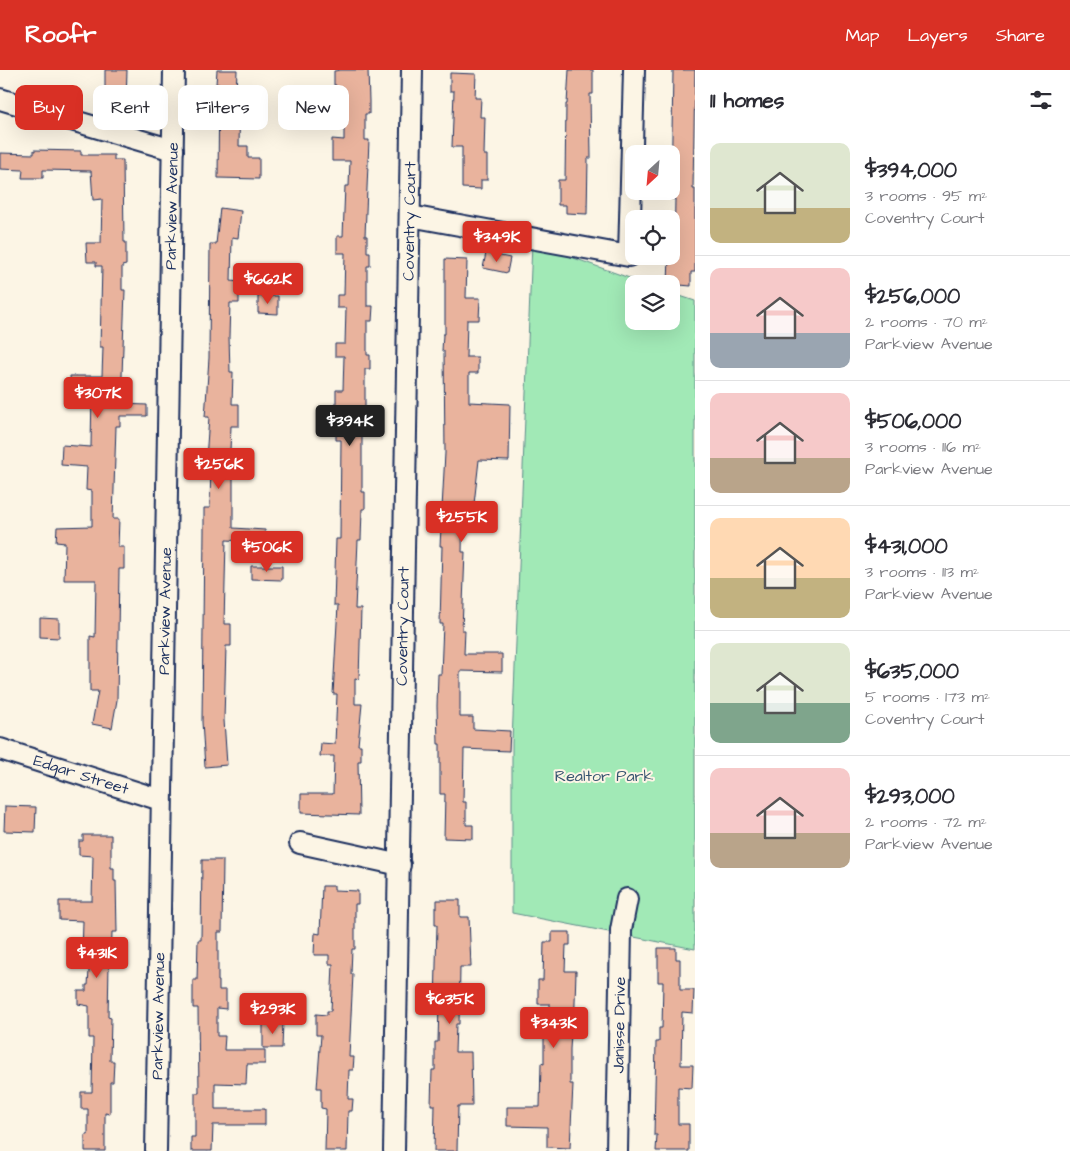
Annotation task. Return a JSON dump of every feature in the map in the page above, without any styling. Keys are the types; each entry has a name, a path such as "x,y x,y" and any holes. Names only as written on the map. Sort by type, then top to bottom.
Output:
{"street":[{"name":"Parkview Avenue","path":"156,1151 174,70"},
{"name":"Coventry Court","path":"394,1151 412,70"},
{"path":"410,216 629,256 634,70"},
{"path":"0,99 173,150"},
{"name":"Edgar Street","path":"0,748 161,800"},
{"path":"300,843 400,865"},
{"name":"Janisse Drive","path":"618,1151 621,930 627,899"}],"green space":[{"name":"Realtor Park","path":"532,243 625,276 625,330 680,330 680,296 695,301 695,949 512,913 512,742"}],"building":[{"path":"105,70 127,70 127,85 105,85"},
{"path":"217,70 237,70 236,85 216,84"},
{"path":"368,70 369,114 365,114 365,140 369,140 365,236 367,236 367,252 370,252 370,266 367,266 367,306 373,306 372,321 367,321 367,355 370,355 370,369 365,369 365,432 362,432 362,492 365,492 365,509 362,509 361,540 358,540 355,609 361,609 359,679 355,678 355,704 362,704 358,745 361,745 361,761 358,761 359,815 301,813 301,794 333,794 334,756 320,756 321,743 335,744 337,694 333,694 338,605 334,605 336,539 340,539 341,440 336,440 336,390 343,390 344,356 335,356 335,344 345,344 346,308 337,308 337,295 344,295 345,253 337,253 337,236 343,236 345,186 349,186 350,161 332,161 332,139 344,140 344,130 349,130 349,85 334,85 334,71"},
{"path":"569,70 593,70 593,94 590,94 591,158 588,158 587,214 566,213 566,205 558,205 558,180 565,180 566,104"},
{"path":"673,70 695,70 693,189 695,189 695,272 691,272 691,286 680,285 680,275 668,275 669,265 680,265 680,210 675,210 675,200 680,200 680,145 672,145"},
{"path":"450,73 476,74 475,98 481,98 480,117 485,117 484,155 487,155 487,180 481,180 481,189 462,188 462,147 452,147 454,91 450,91"},
{"path":"219,130 239,130 239,146 248,146 248,158 259,158 259,179 218,178"},
{"path":"34,150 81,151 81,155 114,155 114,160 123,160 126,265 122,266 122,290 125,290 121,404 147,405 147,416 120,416 120,426 116,426 113,519 119,519 118,547 124,547 124,569 119,569 117,700 112,728 92,724 98,691 90,691 90,636 95,637 96,580 64,580 65,543 56,542 57,527 92,526 92,491 86,490 87,467 61,465 62,445 91,447 92,390 71,391 70,376 102,376 103,347 100,347 102,266 96,266 96,262 87,262 86,243 101,243 102,199 93,200 91,171 43,170 43,178 22,178 23,170 0,169 0,153 34,154"},
{"path":"220,208 241,211 238,238 232,237 231,281 239,282 239,303 230,303 229,337 230,372 233,372 232,404 239,404 239,426 231,426 229,475 233,475 233,528 265,530 265,542 226,540 224,624 231,624 231,646 226,646 224,720 227,765 205,767 202,722 204,508 210,508 211,459 206,459 209,417 205,417 209,358 210,244 216,244"},
{"path":"486,253 510,258 507,273 483,268"},
{"path":"445,259 467,260 466,298 480,298 479,320 467,320 466,357 478,357 478,373 469,373 469,402 510,404 509,461 479,460 474,504 463,504 462,552 465,552 462,630 465,630 464,654 502,654 502,672 460,671 460,717 473,717 473,729 510,731 509,751 464,749 463,802 466,802 466,825 473,825 473,839 444,838 445,794 440,794 440,744 438,744 437,706 438,674 441,674 443,624 440,624 442,546 440,546 445,453 444,351 442,351 443,334 445,334"},
{"path":"258,296 278,296 278,314 258,313"},
{"path":"251,566 282,566 282,580 251,579"},
{"path":"40,618 59,619 59,638 40,637"},
{"path":"5,806 36,807 35,832 4,831"},
{"path":"83,835 111,835 111,868 114,868 114,881 116,881 117,932 112,932 111,963 109,963 108,1017 111,1018 110,1061 114,1061 113,1082 110,1082 110,1114 105,1113 105,1151 85,1151 85,1135 88,1135 88,1109 81,1109 81,1092 92,1092 93,1038 89,1038 89,1006 78,1004 78,991 86,991 86,985 88,985 90,956 82,956 83,921 59,920 59,901 92,901 93,856 79,855 79,841 83,841"},
{"path":"202,860 223,860 222,932 218,932 218,981 219,990 226,990 226,1009 217,1008 217,1036 225,1036 224,1050 265,1050 265,1064 247,1064 246,1084 215,1083 215,1109 265,1109 265,1125 213,1125 212,1151 191,1151 191,1137 195,1137 195,1093 199,1093 198,1008 193,1008 193,980 197,980 198,940 201,940"},
{"path":"322,886 334,886 334,890 358,891 358,904 355,904 355,949 352,949 351,974 353,974 349,1057 354,1057 353,1070 349,1070 348,1099 353,1099 352,1111 348,1111 347,1151 325,1151 326,1109 321,1108 321,1088 317,1088 321,1035 316,1035 316,1014 327,1015 327,1011 331,1011 333,964 329,964 329,955 314,955 315,933 320,934"},
{"path":"437,900 460,900 460,917 469,917 471,967 460,967 459,1024 456,1024 455,1052 471,1052 472,1106 458,1106 457,1151 434,1151 435,1105 431,1105 432,1070 435,1070 435,1042 438,1042 439,1005 435,1005 437,925 435,925 435,908 437,908"},
{"path":"552,932 570,932 570,945 566,945 565,971 576,971 574,1034 571,1034 570,1049 570,1084 573,1084 570,1148 547,1147 547,1127 507,1126 507,1107 540,1107 541,1063 544,1064 544,1032 550,1032 550,1004 538,1004 538,980 543,980 544,942 552,942"},
{"path":"658,948 676,948 676,959 680,959 680,990 694,990 693,1013 682,1012 681,1065 693,1065 692,1088 678,1087 678,1124 689,1124 689,1151 656,1151 657,1135 654,1135 656,1042 659,1042 659,1028 662,1028 663,982 658,982"},
{"path":"263,1021 283,1022 282,1048 263,1048"}]}
